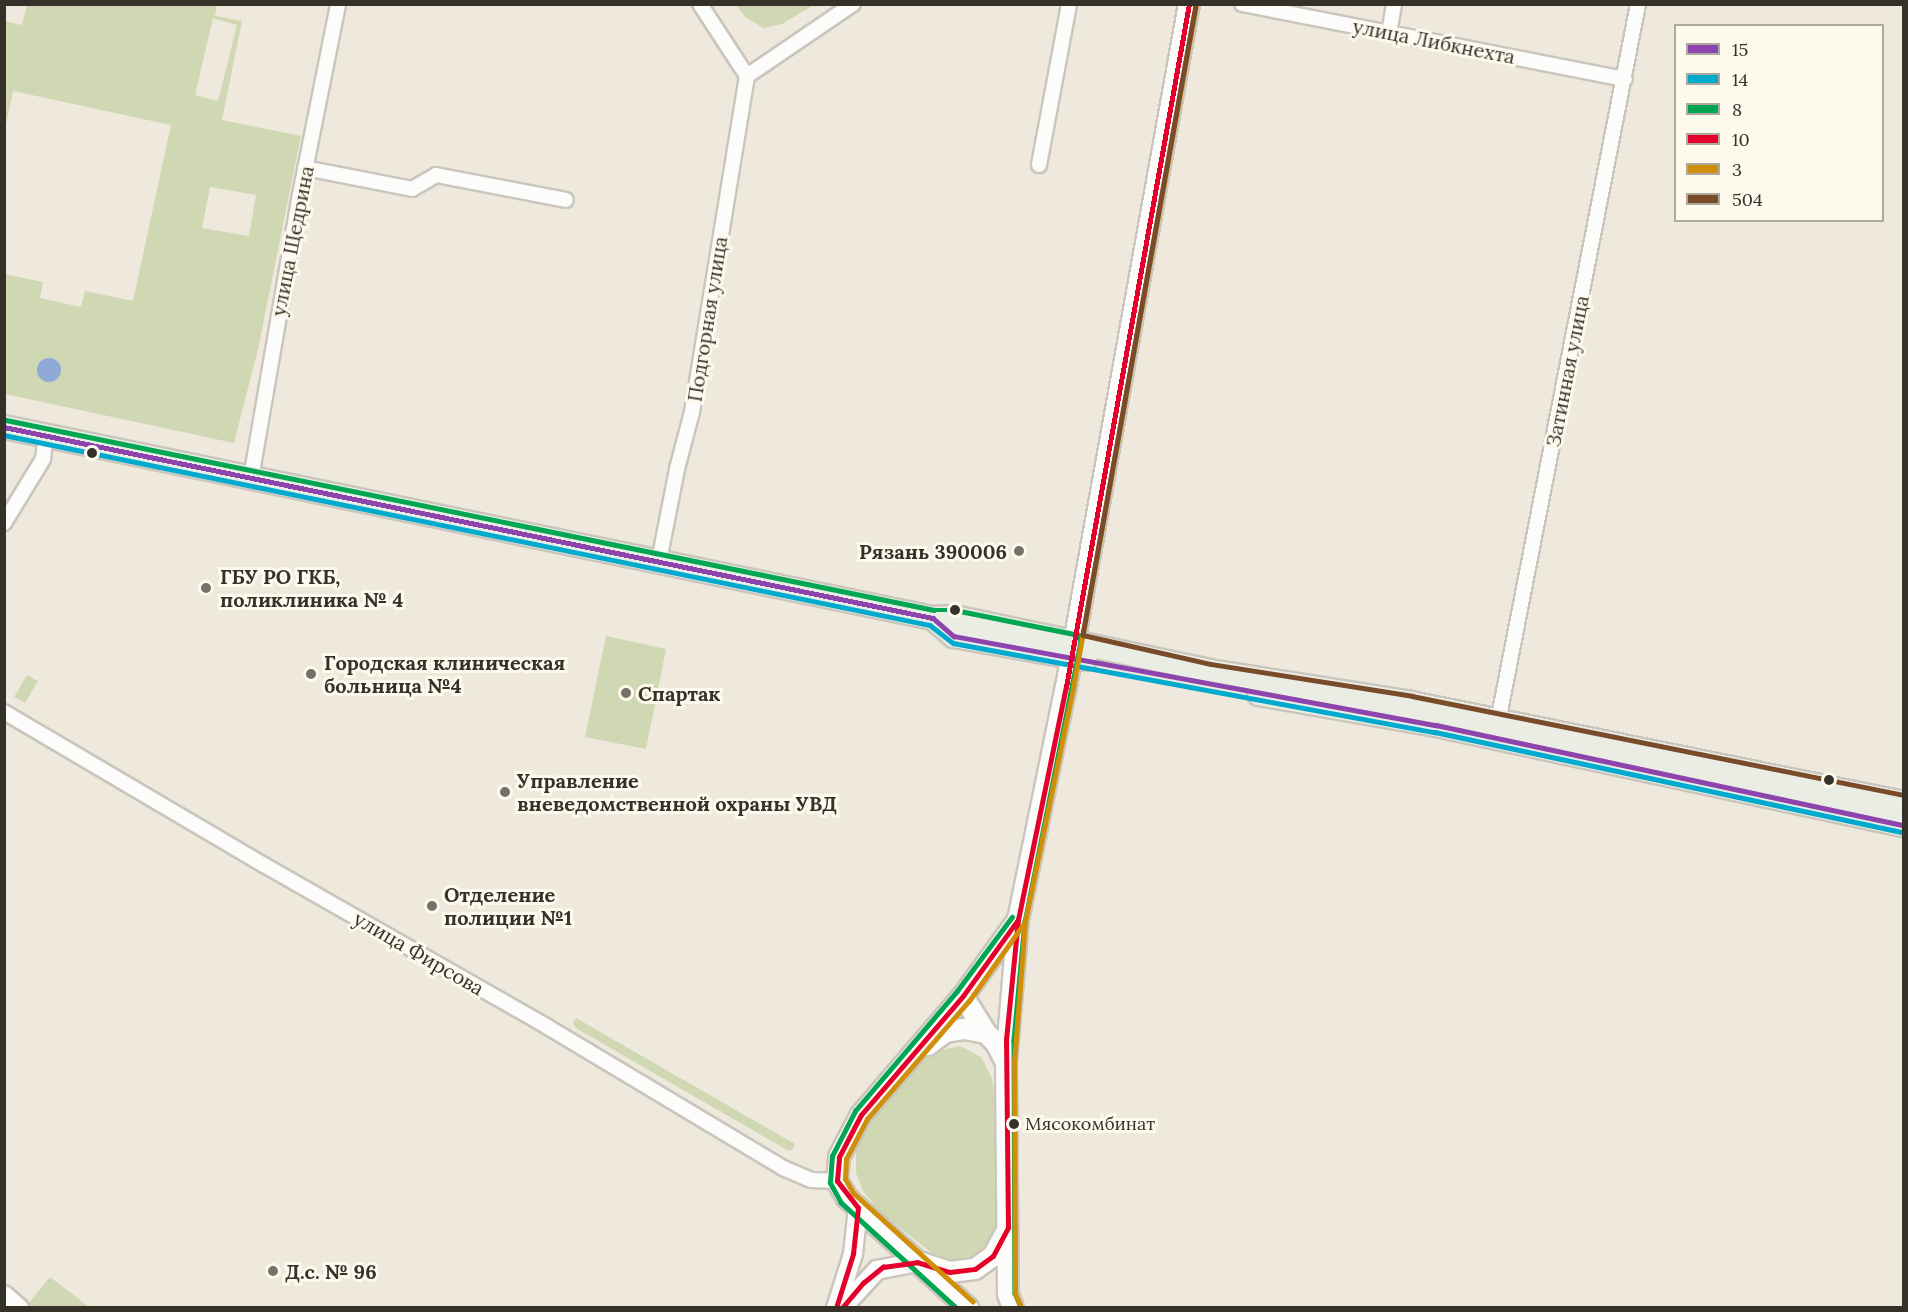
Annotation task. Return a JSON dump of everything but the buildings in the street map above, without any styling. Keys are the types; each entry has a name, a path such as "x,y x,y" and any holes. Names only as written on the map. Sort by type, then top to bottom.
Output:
{"main road":[{"path":"1013,1308 1008,1294 1006,1040 1018,921 1073,649 1189,4"},
{"path":"4,427 933,618 954,617 1073,649 1412,703 1497,730 1904,825"},
{"path":"1497,730 1904,802"},
{"path":"968,1308 858,1208 837,1181 839,1157 861,1115 963,996 1018,921"},
{"path":"963,996 986,1033 996,1043 1006,1063"},
{"path":"912,1057 945,1032 965,1029 986,1033"},
{"path":"917,1262 950,1272 975,1269 993,1256 1008,1228"}],"street":[{"name":"улица Щедрина","path":"251,478 305,168 338,4"},
{"path":"700,4 747,76 854,4"},
{"path":"1039,165 1069,4"},
{"name":"улица Либкнехта","path":"1242,4 1625,79"},
{"path":"1389,33 1394,4"},
{"name":"Затинная улица","path":"1497,730 1638,4"},
{"name":"Подгорная улица","path":"659,561 677,469 692,412 747,76"},
{"path":"305,168 412,189 436,175 566,200"},
{"path":"6,521 43,459 46,436"},
{"name":"улица Фирсова","path":"4,712 264,865 546,1026 783,1168 811,1180 837,1181"},
{"path":"986,1033 1006,1040"},
{"path":"836,1308 853,1254 858,1208"},
{"path":"842,1308 878,1270 917,1262"},
{"path":"4,1295 19,1308"}],"green space":[{"path":"27,5 217,5 215,16 242,21 222,120 301,136 258,349 234,443 5,394 5,274 43,282 40,298 81,307 85,291 133,301 171,125 13,91 5,129 5,21 22,25","holes":["213,18 237,25 218,101 195,95","210,187 256,195 249,236 202,228"]},
{"path":"736,5 814,5 782,24 764,28 746,18"},
{"name":"Спартак","path":"606,636 666,649 646,749 585,737"},
{"path":"27,675 38,681 25,703 14,697"},
{"path":"576,1018 795,1144 792,1150 787,1150 576,1028 573,1023"},
{"path":"960,1046 981,1057 992,1078 998,1118 998,1225 994,1241 985,1252 970,1261 952,1264 937,1257 880,1212 863,1191 856,1173 856,1152 864,1128 920,1063 938,1051"},
{"path":"50,1277 89,1307 25,1308"}],"water":[{"path":"49,358 58,361 61,370 58,379 49,382 40,379 37,370 40,361"}],"transit line":[{"name":"10","path":"842,1308 863,1283 883,1267 917,1262 950,1272 975,1269 993,1256 1008,1228 1006,1040 1018,920 1066,687 1189,4"},
{"name":"3","path":"973,1302 853,1193 845,1179 846,1159 867,1119 969,1001 1025,922 1073,688 1196,5"},
{"name":"504","path":"1196,5 1083,635 1211,664 1412,696 1904,795"},
{"name":"8","path":"6,420 934,610 955,610 1079,635 1081,642 1025,921 1014,1040 1015,1293 1020,1305"},
{"name":"15","path":"4,427 933,618 954,636 1436,725 1904,825"},
{"name":"14","path":"4,435 930,625 953,643 1435,732 1902,832"},
{"name":"8","path":"956,1308 841,1203 830,1183 832,1156 855,1111 957,991 1012,917"},
{"name":"10","path":"836,1308 853,1254 858,1208 837,1181 839,1157 861,1115 963,996 1017,921"},
{"name":"3","path":"1020,1305 1015,1293 1014,1063 1025,923"}],"place":[{"name":"Рязань 390006","path":"1019,551"},
{"name":"ГБУ РО ГКБ, поликлиника № 4","path":"206,588"},
{"name":"Городская клиническая больница №4","path":"311,674"},
{"name":"Спартак","path":"626,693"},
{"name":"Управление вневедомственной охраны УВД","path":"505,792"},
{"name":"Отделение полиции №1","path":"432,906"},
{"name":"Мясокомбинат","path":"1014,1124"},
{"name":"Д.с. № 96","path":"273,1271"}]}
